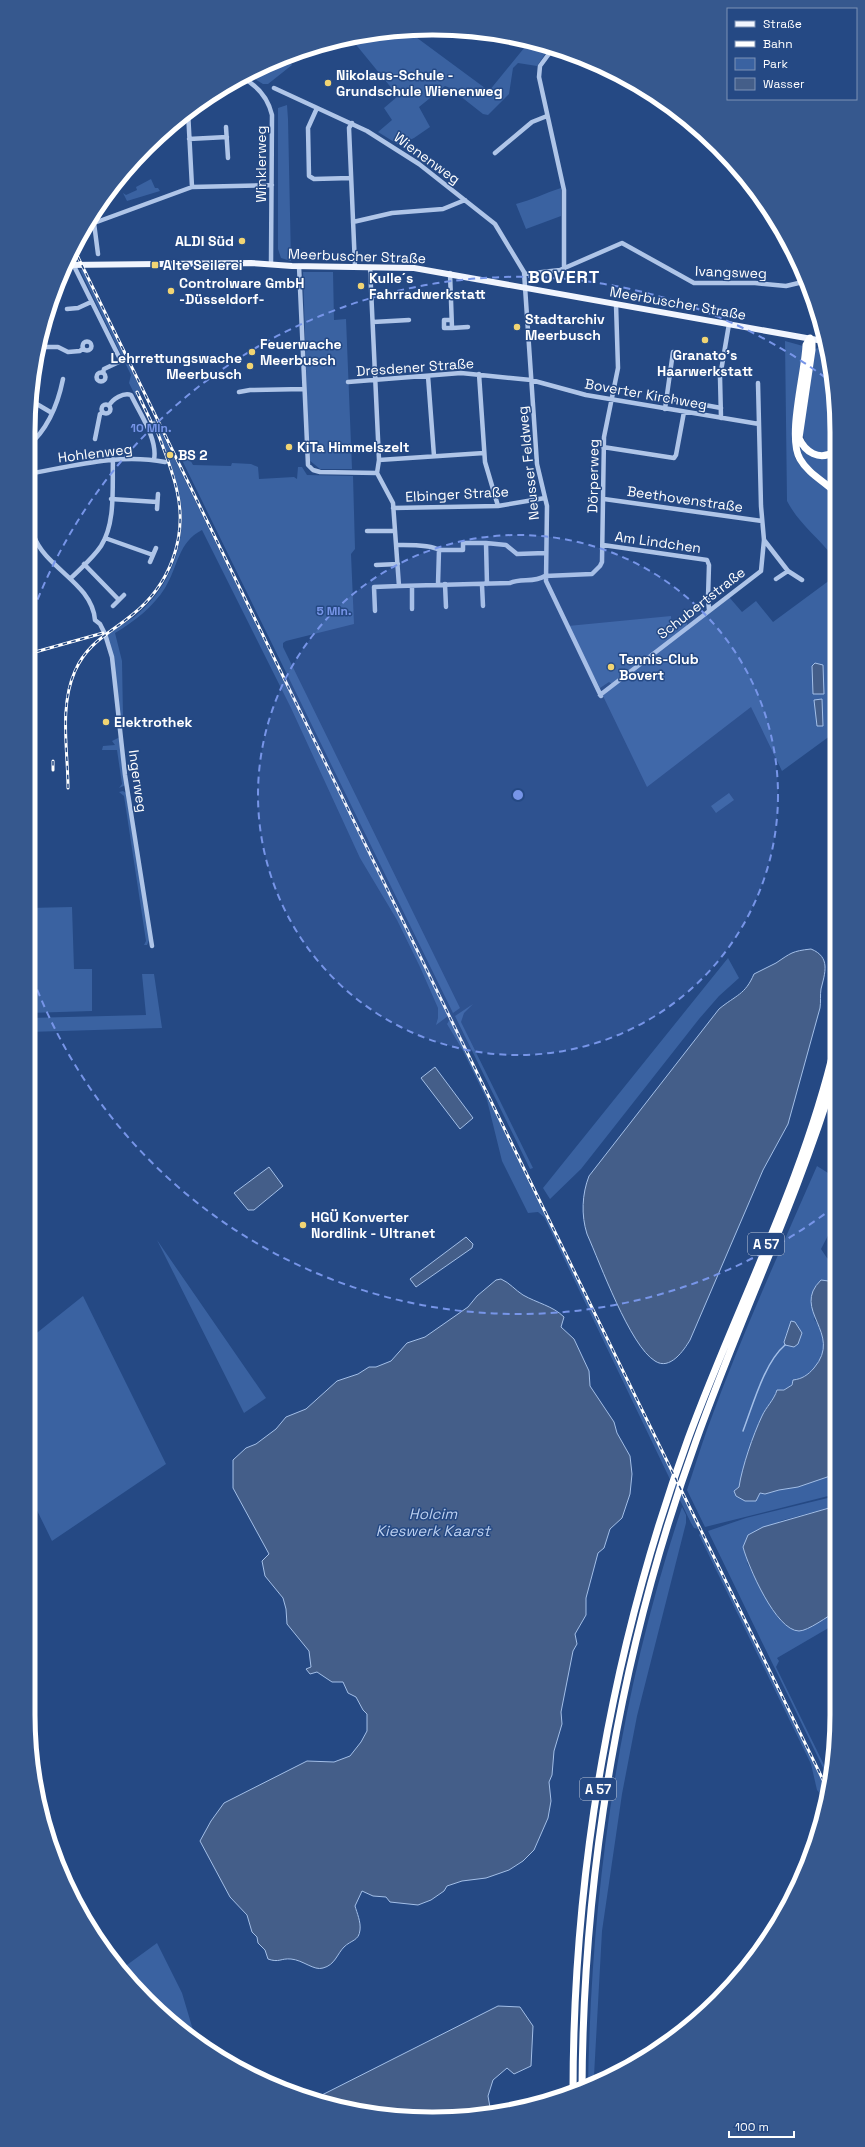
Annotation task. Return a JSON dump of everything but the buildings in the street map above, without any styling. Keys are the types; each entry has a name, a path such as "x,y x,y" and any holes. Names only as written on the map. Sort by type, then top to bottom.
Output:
{"highway":[{"path":"810,338 812,350 799,438 805,450 810,453 824,456 830,454"},
{"path":"810,338 806,345 795,430 796,444 799,458 810,472 830,488"},
{"name":"A 57","path":"582,2083 583,2014 589,1926 606,1794 629,1673 652,1580 692,1441 814,1119 830,1063"},
{"name":"A 57","path":"573,2086 575,2014 581,1925 597,1792 611,1717 628,1640 666,1503 802,1174 830,1090"}],"main road":[{"name":"Meerbuscher Straße","path":"75,264 271,264 299,266 414,268 450,273 818,340"}],"street":[{"path":"550,53 540,66 539,71 547,116 564,190 564,268"},
{"name":"Winklerweg","path":"247,81 260,92 270,108 272,121 271,264"},
{"name":"Wienenweg","path":"274,88 352,123 397,148 465,200 495,224 525,274 526,287"},
{"path":"317,108 308,128 309,176 314,179 351,178"},
{"path":"495,153 532,122 547,116"},
{"path":"188,119 192,187"},
{"path":"352,123 349,128 355,266"},
{"path":"226,127 228,158"},
{"path":"189,139 227,137"},
{"path":"95,223 192,187 272,185"},
{"path":"353,222 372,219 385,214 443,209 465,200"},
{"path":"94,224 98,254"},
{"name":"Ivangsweg","path":"525,274 555,271 622,243 694,283 755,283 786,286 801,282"},
{"path":"75,264 75,268 91,302 121,361 104,369 103,373"},
{"path":"299,266 309,467 320,472 378,473"},
{"path":"370,267 379,460 378,473 391,498 393,508 399,586"},
{"path":"450,273 452,328"},
{"name":"Neusser Feldweg","path":"526,287 537,464 547,506 545,576 548,588 601,695"},
{"path":"67,309 78,308 91,302"},
{"name":"Dörperweg","path":"375,611 374,587 438,584 484,584 534,580 545,576 592,574 600,566 603,545 603,447 618,368 616,304"},
{"path":"373,322 409,320"},
{"path":"451,320 444,320 444,328 468,327"},
{"path":"721,418 720,377 729,324"},
{"path":"45,347 58,347 68,352 80,351 83,348"},
{"path":"665,409 673,352"},
{"path":"479,374 484,453 488,473 498,506"},
{"name":"Dresdener Straße","path":"348,382 479,374 531,380"},
{"path":"428,376 434,456"},
{"path":"35,438 45,426 52,413 60,395 63,380"},
{"name":"Boverter Kirchweg","path":"531,380 586,395 759,424"},
{"name":"Schubertstraße","path":"601,695 760,571 764,540 764,524 762,521 758,383"},
{"path":"239,392 250,390 304,389"},
{"path":"95,440 100,414 103,412 109,412 109,406 112,401 126,394 131,395 149,432 156,452 154,460"},
{"path":"667,398 721,408"},
{"path":"36,404 52,413"},
{"path":"603,447 674,458 676,456 684,412"},
{"path":"379,460 484,453"},
{"path":"71,578 96,553 105,538 109,527 113,459"},
{"name":"Hohlenweg","path":"35,473 113,459 154,460 165,462"},
{"path":"157,509 158,494"},
{"name":"Elbinger Straße","path":"393,508 498,506 545,498"},
{"path":"111,499 157,502"},
{"name":"Beethovenstraße","path":"604,499 762,521"},
{"path":"367,531 394,531"},
{"name":"Ingerweg","path":"35,538 45,555 71,578 95,613 95,620 100,624 105,634 112,657 125,775 152,946"},
{"path":"105,538 153,555"},
{"path":"764,540 788,571 802,580"},
{"path":"396,545 416,544 419,547 434,547 439,550 463,550 463,543 486,543 506,545 517,554 545,553"},
{"path":"483,606 486,543"},
{"name":"Am Lindchen","path":"603,545 707,560 709,565 709,610"},
{"path":"150,562 156,548"},
{"path":"438,584 439,550"},
{"path":"84,564 119,600"},
{"path":"376,565 398,564"},
{"path":"776,579 788,571"},
{"path":"445,584 446,607"},
{"path":"412,586 412,608"},
{"path":"113,606 124,595"}],"green space":[{"path":"414,36 489,91 525,47 546,52 537,66 518,63 513,68 509,94 488,115 483,114 450,88 445,86 419,107 430,127 414,138 399,145 378,132 392,120 384,108 398,96 355,43 381,38"},
{"path":"289,62 292,65 268,84 263,84 253,78"},
{"path":"287,105 291,261 281,258 278,249 278,108"},
{"path":"151,179 155,188 158,188 160,191 127,201 123,193 126,195 137,190 136,187"},
{"path":"561,188 561,216 526,229 516,204"},
{"path":"80,270 83,270 141,390 139,395 136,392 136,397 129,383 131,375"},
{"path":"303,272 333,272 334,320 346,319 352,469 320,469 309,460"},
{"path":"785,341 803,346 793,424 794,453 800,465 830,491 830,553 797,517 787,501"},
{"path":"820,347 827,381 829,407 830,450 822,453 812,450 808,446 805,442 802,430 815,349"},
{"path":"155,419 448,1016 436,1025 438,1008 420,967 397,920 360,858 291,708 202,530 194,535 183,548 165,588 155,601 130,624 115,633 122,661 123,717 119,720 117,694 106,635 134,617 147,605 158,591 168,576 174,560 182,527 177,483 154,420"},
{"path":"800,445 804,450 830,453 830,485 811,470 803,459"},
{"path":"187,454 193,465 231,466 232,463 251,464 258,467 259,479 294,477 297,479 298,467 302,467 307,475 353,476 355,549 351,554 354,624 286,641 283,643 283,647 460,1008 453,1013 182,460"},
{"path":"830,580 830,736 782,771 751,707 647,787 603,696 604,693 729,597 742,612 756,601 773,622"},
{"name":"Tennis-Club Bovert","path":"671,616 672,632 687,622 687,627 612,684 609,682 600,688 568,626"},
{"path":"120,737 126,785 119,788 122,784 117,750 102,750 103,746 115,745 112,741"},
{"path":"123,791 126,793 150,938 147,945 144,945 146,941 124,796 119,792"},
{"path":"729,793 734,800 716,813 711,806"},
{"path":"72,907 74,969 92,969 92,1011 35,1013 35,908"},
{"path":"728,958 739,978 719,996 699,1019 581,1169 550,1199 543,1188"},
{"path":"142,974 154,974 162,1028 35,1032 35,1018 146,1015"},
{"path":"473,1004 464,1013 461,1022 533,1168 530,1169 455,1016"},
{"path":"450,1019 699,1529 694,1528 691,1523 544,1217 538,1212 528,1213 502,1161 487,1100 462,1049 447,1024"},
{"path":"817,1166 830,1174 830,1232 821,1249 827,1258 830,1260 830,1281 827,1280 814,1319 822,1333 824,1348 820,1361 811,1372 799,1379 793,1380 791,1385 787,1388 777,1390 744,1468 739,1488 758,1496 760,1493 765,1494 798,1487 830,1476 830,1496 705,1527 687,1490 708,1427 760,1296","holes":["795,1322 802,1333 794,1347 784,1342 786,1334"]},
{"path":"157,1240 266,1398 244,1413"},
{"path":"83,1296 166,1464 52,1541 35,1506 35,1334"},
{"path":"830,1497 830,1508 780,1521 747,1563 769,1604 797,1631 830,1614 830,1627 777,1658 779,1661 776,1667 826,1769 826,1773 708,1531 746,1518"},
{"path":"682,1507 686,1515 686,1523 637,1716 622,1794 602,1931 594,2078 588,2080 590,2014 595,1940 602,1867 612,1794 625,1721 641,1649 660,1578"},
{"path":"701,1533 824,1784 821,1795 817,1790 811,1764 699,1535"},
{"path":"157,1943 182,1993 194,2032 151,1996 125,1966"}],"water":[{"path":"815,663 823,665 824,694 813,694 812,666"},
{"path":"822,699 823,726 817,726 814,700"},
{"path":"811,949 822,956 825,971 821,989 820,1008 788,1124 763,1170 690,1340 680,1354 671,1361 661,1363 655,1361 645,1352 626,1322 616,1303 587,1234 583,1205 589,1176 719,1009 743,991 751,981 754,974 792,953"},
{"path":"435,1067 473,1118 460,1129 421,1078"},
{"path":"269,1167 283,1186 254,1210 248,1210 234,1193"},
{"path":"466,1237 473,1244 472,1248 416,1287 410,1279"},
{"name":"Holcim Kieswerk Kaarst","path":"501,1279 523,1295 550,1307 564,1317 561,1327 574,1339 589,1371 590,1386 614,1422 617,1433 630,1456 632,1474 630,1494 622,1518 610,1529 604,1548 598,1553 586,1598 586,1615 575,1634 577,1644 573,1651 561,1712 562,1724 554,1751 552,1775 549,1782 551,1801 548,1818 534,1850 523,1861 509,1870 486,1878 462,1881 447,1886 444,1891 431,1900 418,1905 390,1902 386,1897 373,1896 362,1891 355,1906 360,1924 359,1934 354,1940 344,1947 333,1962 327,1967 320,1969 295,1960 288,1959 275,1961 268,1959 265,1950 258,1943 257,1937 252,1932 247,1915 230,1897 200,1841 211,1821 224,1803 307,1761 334,1762 350,1756 361,1742 367,1731 367,1714 356,1697 348,1693 343,1682 332,1682 317,1672 310,1674 306,1669 311,1667 309,1651 287,1624 286,1609 283,1598 265,1576 262,1561 269,1554 233,1488 233,1460 246,1448 256,1444 276,1429 286,1417 306,1409 337,1381 358,1374 369,1367 376,1367 391,1361 407,1343 425,1337 468,1307 477,1296 496,1280"},
{"path":"821,1280 830,1281 830,1476 798,1487 765,1494 760,1493 756,1501 745,1501 736,1496 734,1491 739,1487 748,1451 764,1413 777,1390 784,1390 792,1385 793,1380 807,1375 814,1368 822,1355 823,1344 821,1333 813,1312 811,1301 813,1291"},
{"path":"791,1321 795,1322 802,1333 798,1344 794,1347 785,1345 784,1342"},
{"path":"830,1508 830,1615 813,1626 799,1631 790,1628 781,1621 764,1596 743,1547 748,1535 763,1527"},
{"path":"498,2006 520,2007 533,2026 531,2066 514,2074 507,2068 493,2080 488,2096 490,2108 432,2112 407,2111 381,2109 321,2095"}],"waterway":[{"path":"743,1431 765,1373 771,1362 785,1345"}],"railway":[{"path":"77,255 824,1782"},
{"path":"137,392 154,428"},
{"path":"68,788 66,714 67,699 75,671 86,653 100,639 132,615 156,590 172,560 177,543 180,526 180,509 177,491 170,465 154,423"},
{"path":"35,652 103,633"},
{"path":"53,761 53,770"}],"place":[{"name":"Nikolaus-Schule - Grundschule Wienenweg","path":"328,83"},
{"name":"ALDI Süd","path":"242,241"},
{"name":"Alte Seilerei","path":"155,265"},
{"name":"Kulle´s Fahrradwerkstatt","path":"361,286"},
{"name":"Controlware GmbH -Düsseldorf-","path":"171,291"},
{"name":"Stadtarchiv Meerbusch","path":"517,327"},
{"name":"Granato's Haarwerkstatt","path":"705,340"},
{"name":"Feuerwache Meerbusch","path":"252,352"},
{"name":"Lehrrettungswache Meerbusch","path":"250,366"},
{"name":"KiTa Himmelszelt","path":"289,447"},
{"name":"BS 2","path":"170,455"},
{"name":"Tennis-Club Bovert","path":"611,667"},
{"name":"Elektrothek","path":"106,722"},
{"name":"HGÜ Konverter Nordlink - Ultranet","path":"303,1225"}],"district":[{"name":"BOVERT","path":"564,277"}]}
